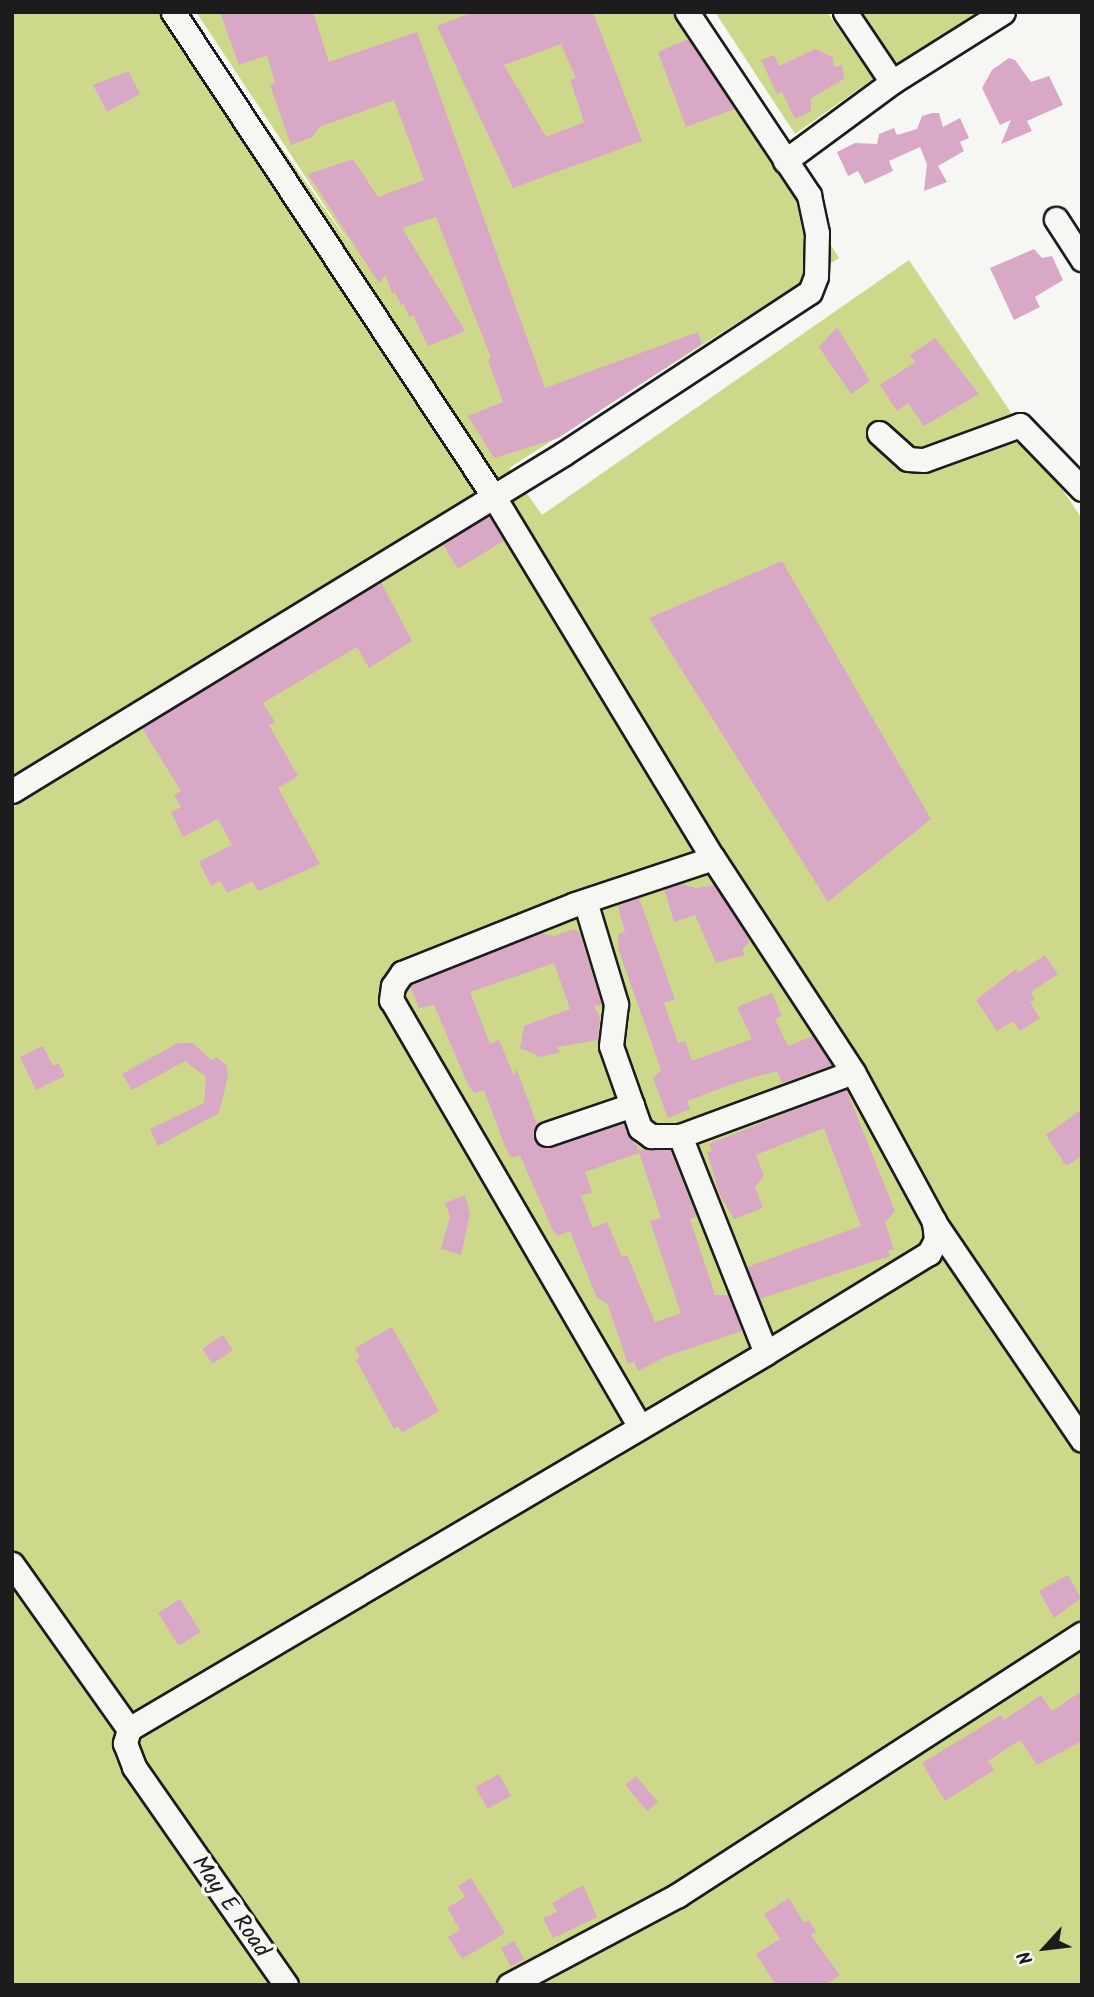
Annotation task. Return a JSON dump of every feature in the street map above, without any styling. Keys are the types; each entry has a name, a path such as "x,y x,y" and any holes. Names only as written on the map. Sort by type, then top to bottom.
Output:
{"street":[{"path":"173,12 494,497 713,858 853,1072 934,1221 1082,1440"},
{"path":"12,791 494,497 810,292 816,276 816,214 785,161 687,12"},
{"path":"845,12 892,82"},
{"path":"785,161 892,82 1003,12"},
{"path":"1056,219 1082,259"},
{"path":"879,433 908,459 924,460 1020,425 1082,489"},
{"path":"640,1427 391,1000 393,986 402,973 585,901 713,858"},
{"path":"585,901 615,1004 611,1046 640,1128 651,1136 680,1136 853,1072"},
{"path":"547,1133 632,1105"},
{"path":"680,1136 766,1353"},
{"path":"12,1564 129,1729 766,1353 929,1253 936,1240 934,1221"},
{"path":"509,1985 678,1895 1082,1633"},
{"name":"May E Road","path":"129,1729 125,1743 132,1763 286,1985"}],"green space":[{"path":"12,12 185,12 356,253 196,12 680,12 839,258 509,468 542,515 909,260 1082,519 1082,1985 12,1985"},
{"path":"715,12 827,12 873,79 795,134"},
{"path":"856,12 978,12 894,70"}],"building":[{"path":"220,12 313,12 329,62 417,32 545,388 698,332 702,344 558,438 494,458 468,416 503,402 488,360 491,358 436,217 402,228 465,331 428,346 413,315 409,317 404,304 401,305 395,292 392,294 386,275 379,283 308,174 353,159 378,197 424,180 394,100 319,127 312,137 291,145 270,85 275,83 267,55 239,65"},
{"path":"474,12 593,12 642,141 513,188 437,26","holes":["561,44 576,78 570,80 584,122 546,137 504,65"]},
{"path":"688,39 735,109 686,127 658,52"},
{"path":"815,49 833,57 834,67 842,65 844,79 811,98 811,111 795,119 782,92 777,94 761,60 774,55 779,66"},
{"path":"1009,58 1015,60 1031,82 1049,76 1063,105 1027,121 1032,131 1001,144 1011,120 1000,125 982,88 992,70"},
{"path":"128,71 140,94 107,112 93,85"},
{"path":"939,113 943,127 960,118 969,138 960,142 964,151 938,166 947,182 924,191 927,164 920,147 889,161 893,171 865,184 858,171 848,176 837,152 855,143 877,144 879,134 894,128 897,135 917,129 922,116"},
{"path":"1034,249 1042,258 1052,256 1063,280 1035,297 1040,307 1014,320 990,268"},
{"path":"837,327 870,381 851,394 819,347"},
{"path":"935,338 979,394 924,426 908,403 897,411 880,385 915,362 910,355"},
{"path":"489,516 504,541 458,569 443,544"},
{"path":"782,561 931,819 828,902 649,618"},
{"path":"381,582 412,641 369,668 357,647 263,703 275,722 269,725 298,776 278,788 320,864 259,891 252,881 227,893 220,881 211,886 199,862 232,845 218,819 183,837 171,812 181,807 174,795 181,791 142,728"},
{"path":"681,884 696,888 714,885 746,933 749,943 742,949 745,955 716,963 695,915 674,922 664,889"},
{"path":"639,898 675,999 664,1003 678,1043 685,1041 692,1061 752,1039 737,1007 772,993 782,1016 775,1019 788,1046 813,1036 832,1065 782,1083 777,1071 741,1081 687,1101 690,1109 668,1118 653,1078 661,1070 618,948 618,934 625,932 618,906"},
{"path":"574,929 580,934 602,1005 594,1006 600,1017 598,1040 557,1047 560,1052 541,1057 520,1048 524,1026 570,1009 554,963 470,992 490,1044 499,1040 514,1076 516,1068 537,1124 533,1132 538,1145 552,1147 623,1123 639,1150 670,1150 697,1217 690,1219 715,1295 728,1295 742,1331 665,1357 638,1371 634,1361 628,1364 607,1303 597,1298 570,1231 558,1236 552,1229 520,1155 512,1158 506,1149 484,1090 475,1093 469,1087 434,1005 419,1008 410,986 539,933 554,936","holes":["639,1153 661,1218 650,1221 681,1313 655,1322 627,1255 622,1257 607,1222 593,1228 581,1196 592,1192 585,1172"]},
{"path":"1045,955 1058,974 1031,992 1035,999 1030,1002 1040,1018 1020,1031 1013,1021 997,1031 976,1000 1016,969 1018,973"},
{"path":"178,1043 193,1043 211,1060 217,1057 227,1066 228,1076 219,1113 158,1146 150,1129 204,1103 206,1077 185,1061 132,1090 122,1074"},
{"path":"43,1046 53,1066 58,1063 65,1076 36,1090 20,1057"},
{"path":"846,1089 895,1211 885,1223 894,1249 888,1251 890,1256 760,1299 747,1267 861,1226 824,1128 756,1155 764,1176 755,1187 763,1208 734,1219 720,1195 707,1152 712,1151 709,1144"},
{"path":"1082,1109 1082,1156 1066,1166 1046,1135"},
{"path":"465,1195 470,1214 461,1255 441,1249 450,1216 445,1203"},
{"path":"392,1327 439,1411 402,1433 398,1426 394,1429 356,1360 360,1357 355,1348"},
{"path":"223,1335 233,1350 212,1364 202,1349"},
{"path":"1068,1575 1081,1598 1054,1618 1039,1591"},
{"path":"180,1599 201,1632 179,1646 158,1613"},
{"path":"1082,1691 1082,1741 1037,1765 1020,1740 988,1761 994,1770 945,1801 922,1763 1001,1715 1004,1720 1041,1695 1052,1711"},
{"path":"499,1774 511,1796 488,1809 475,1787"},
{"path":"636,1776 658,1802 647,1811 625,1785"},
{"path":"471,1878 505,1933 462,1959 448,1937 460,1930 447,1908 465,1897 458,1886"},
{"path":"583,1885 597,1917 553,1938 543,1918 557,1912 552,1903"},
{"path":"789,1898 804,1923 809,1920 816,1932 811,1935 840,1975 824,1985 776,1985 756,1954 780,1939 764,1914"},
{"path":"514,1941 524,1959 511,1967 501,1948"}]}
